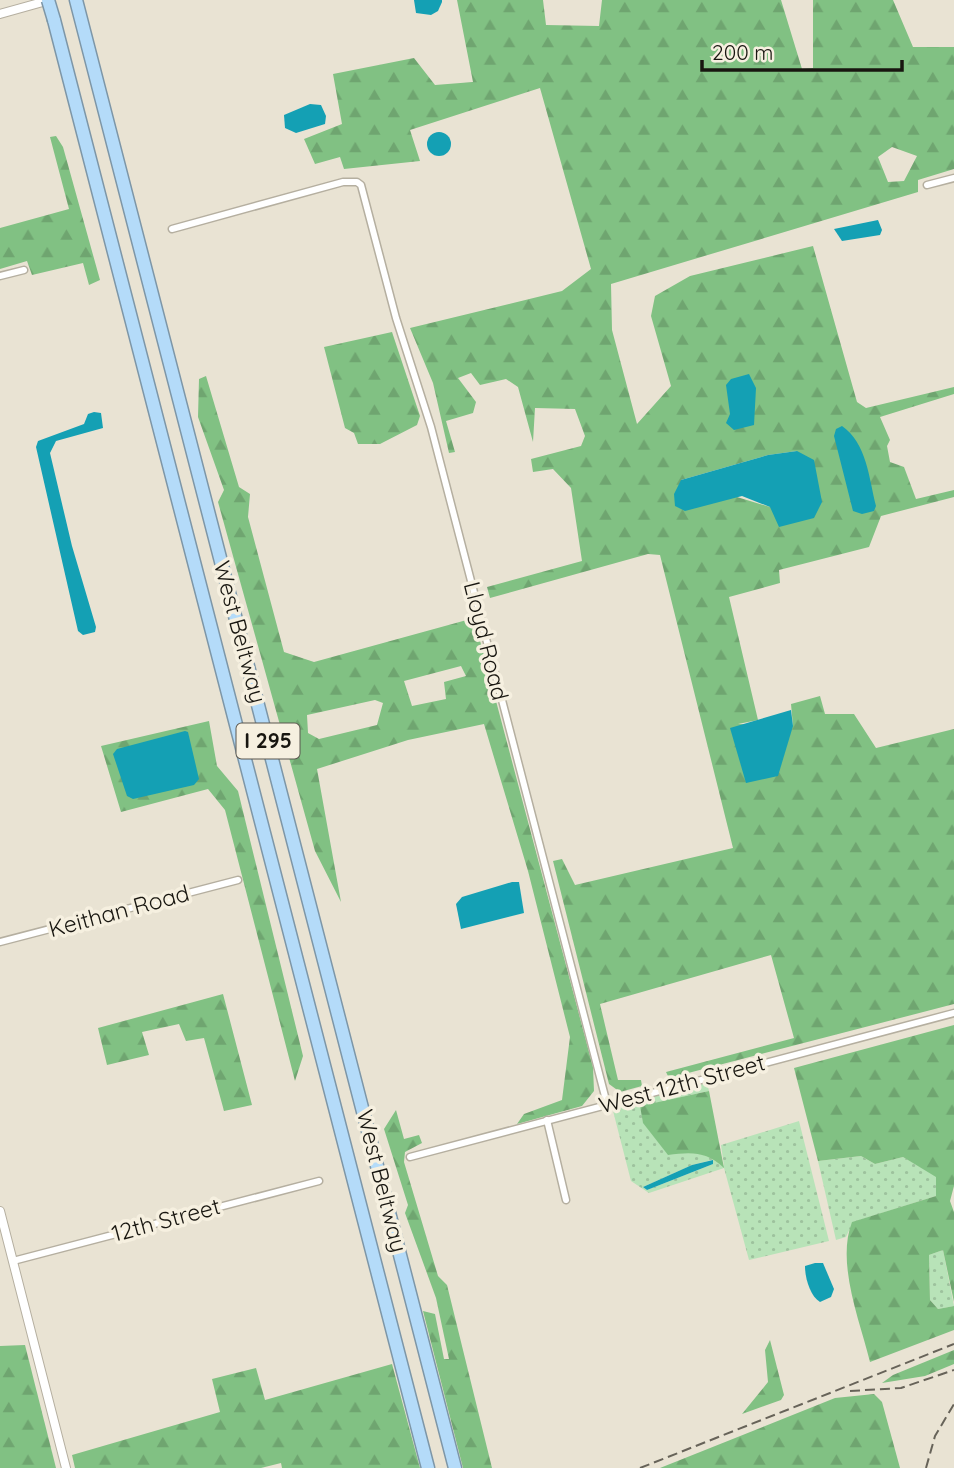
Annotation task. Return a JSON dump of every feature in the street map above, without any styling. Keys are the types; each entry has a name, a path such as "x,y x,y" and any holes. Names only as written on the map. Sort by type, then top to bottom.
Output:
{"highway":[{"name":"West Beltway","path":"49,0 428,1468"},
{"name":"West Beltway","path":"76,0 455,1468"}],"street":[{"path":"0,13 49,0"},
{"path":"927,185 954,178"},
{"name":"Lloyd Road","path":"172,229 343,182 357,182 365,192 396,318 431,427 607,1104"},
{"path":"0,276 24,270"},
{"name":"Keithan Road","path":"0,942 238,880"},
{"name":"West 12th Street","path":"410,1157 954,1013"},
{"path":"547,1120 566,1200"},
{"name":"12th Street","path":"12,1261 319,1181"},
{"path":"0,1212 66,1468"}],"green space":[{"path":"457,0 543,0 546,25 599,26 602,0 781,0 802,69 813,68 813,0 893,0 913,47 954,47 954,169 918,180 918,192 611,284 612,330 637,424 671,386 651,316 655,296 690,276 813,246 857,402 866,408 954,387 954,394 880,417 890,440 887,446 890,462 904,467 916,499 954,490 954,497 881,516 869,547 779,570 780,583 729,597 758,720 738,724 793,726 791,704 820,696 825,714 854,714 876,748 954,729 954,1004 669,1078 666,1072 794,1038 771,955 600,1004 618,1080 641,1080 642,1086 620,1092 609,1084 553,861 562,859 575,885 733,848 660,555 648,554 490,598 487,587 582,561 571,488 553,469 533,472 531,459 581,446 585,436 575,409 535,408 533,442 518,387 506,379 480,385 471,373 458,378 476,402 473,413 446,421 455,452 449,453 433,383 410,328 562,291 591,269 540,88 410,130 420,161 344,169 340,157 315,164 304,139 342,124 333,74 414,58 435,85 473,82","holes":["892,147 917,156 904,181 888,182 878,157","797,451 770,507 681,480 768,455"]},
{"path":"56,136 63,147 100,280 89,285 83,263 32,275 27,261 0,269 0,228 69,209 50,137"},
{"path":"392,332 420,416 417,425 380,444 358,444 354,433 345,428 324,347"},
{"path":"206,376 239,487 250,494 248,517 284,652 314,662 474,618 593,1067 594,1091 582,1106 517,1124 524,1114 562,1100 570,1037 528,871 484,724 408,740 317,769 341,902 315,851 218,502 224,490 198,417 199,379","holes":["461,666 466,676 444,682 446,699 412,706 404,681","375,700 383,703 377,725 319,739 308,733 307,715"]},
{"path":"209,721 217,766 238,791 303,1056 295,1081 225,810 208,789 121,812 101,746"},
{"path":"223,994 252,1105 224,1111 204,1038 186,1041 179,1024 142,1032 149,1055 107,1065 98,1028"},
{"path":"954,1025 954,1186 950,1201 954,1212 954,1302 943,1250 929,1255 930,1300 938,1309 954,1306 954,1330 870,1362 848,1274 848,1238 852,1222 936,1196 936,1177 903,1157 875,1164 861,1156 818,1161 794,1068"},
{"path":"707,1083 709,1091 641,1106 643,1122 668,1154 697,1154 710,1158 724,1166 721,1145 799,1121 829,1241 749,1260 724,1168 649,1193 631,1181 612,1107","holes":["712,1160 713,1164 647,1190 643,1187 692,1165"]},
{"path":"709,1091 724,1168 711,1158 698,1154 668,1155 643,1123 640,1106"},
{"path":"396,1110 404,1139 419,1135 422,1143 405,1152 404,1162 438,1276 447,1285 492,1468 463,1468 423,1311 435,1314 444,1359 449,1359 436,1298 405,1213 408,1205 384,1129"},
{"path":"861,1156 875,1164 903,1157 936,1176 936,1196 853,1222 846,1237 836,1240 818,1161"},
{"path":"943,1250 954,1306 938,1309 930,1300 929,1255"},
{"path":"770,1340 784,1395 781,1400 742,1414 768,1382 765,1350"},
{"path":"25,1345 56,1468 0,1468 0,1346"},
{"path":"954,1350 954,1364 925,1376 882,1383 893,1375"},
{"path":"392,1364 420,1468 282,1468 281,1463 261,1468 75,1468 72,1455 220,1412 212,1379 256,1368 265,1400"},
{"path":"874,1394 882,1402 900,1468 660,1468 835,1398"}],"water":[{"path":"414,0 442,2 438,11 431,15 416,13"},
{"path":"310,104 321,105 326,116 325,124 296,133 285,128 284,115"},
{"path":"439,132 450,139 451,144 444,155 439,156 428,149 427,144 434,133"},
{"path":"878,220 882,230 880,235 842,241 834,229"},
{"path":"749,374 756,388 754,425 734,430 726,423 730,414 726,385 731,379"},
{"path":"101,413 103,428 56,441 50,453 72,546 96,627 95,632 83,635 78,631 36,447 38,441 84,424 88,414"},
{"path":"842,426 857,442 862,452 876,506 874,511 862,514 853,511 834,436 836,429"},
{"path":"797,451 814,460 822,502 814,518 779,527 770,507 742,496 685,511 675,506 674,494 681,480 768,455"},
{"path":"791,710 793,726 778,776 746,783 730,728"},
{"path":"188,732 199,779 194,785 133,799 127,796 113,754 117,749"},
{"path":"519,882 524,913 461,929 456,904 462,897"},
{"path":"713,1160 713,1164 647,1190 643,1187 692,1165"},
{"path":"823,1263 834,1289 831,1297 820,1302 811,1291 805,1271 805,1266"}],"railway":[{"path":"640,1468 954,1344"},
{"path":"850,1391 901,1388 954,1370"},
{"path":"926,1468 935,1436 954,1404"}]}
